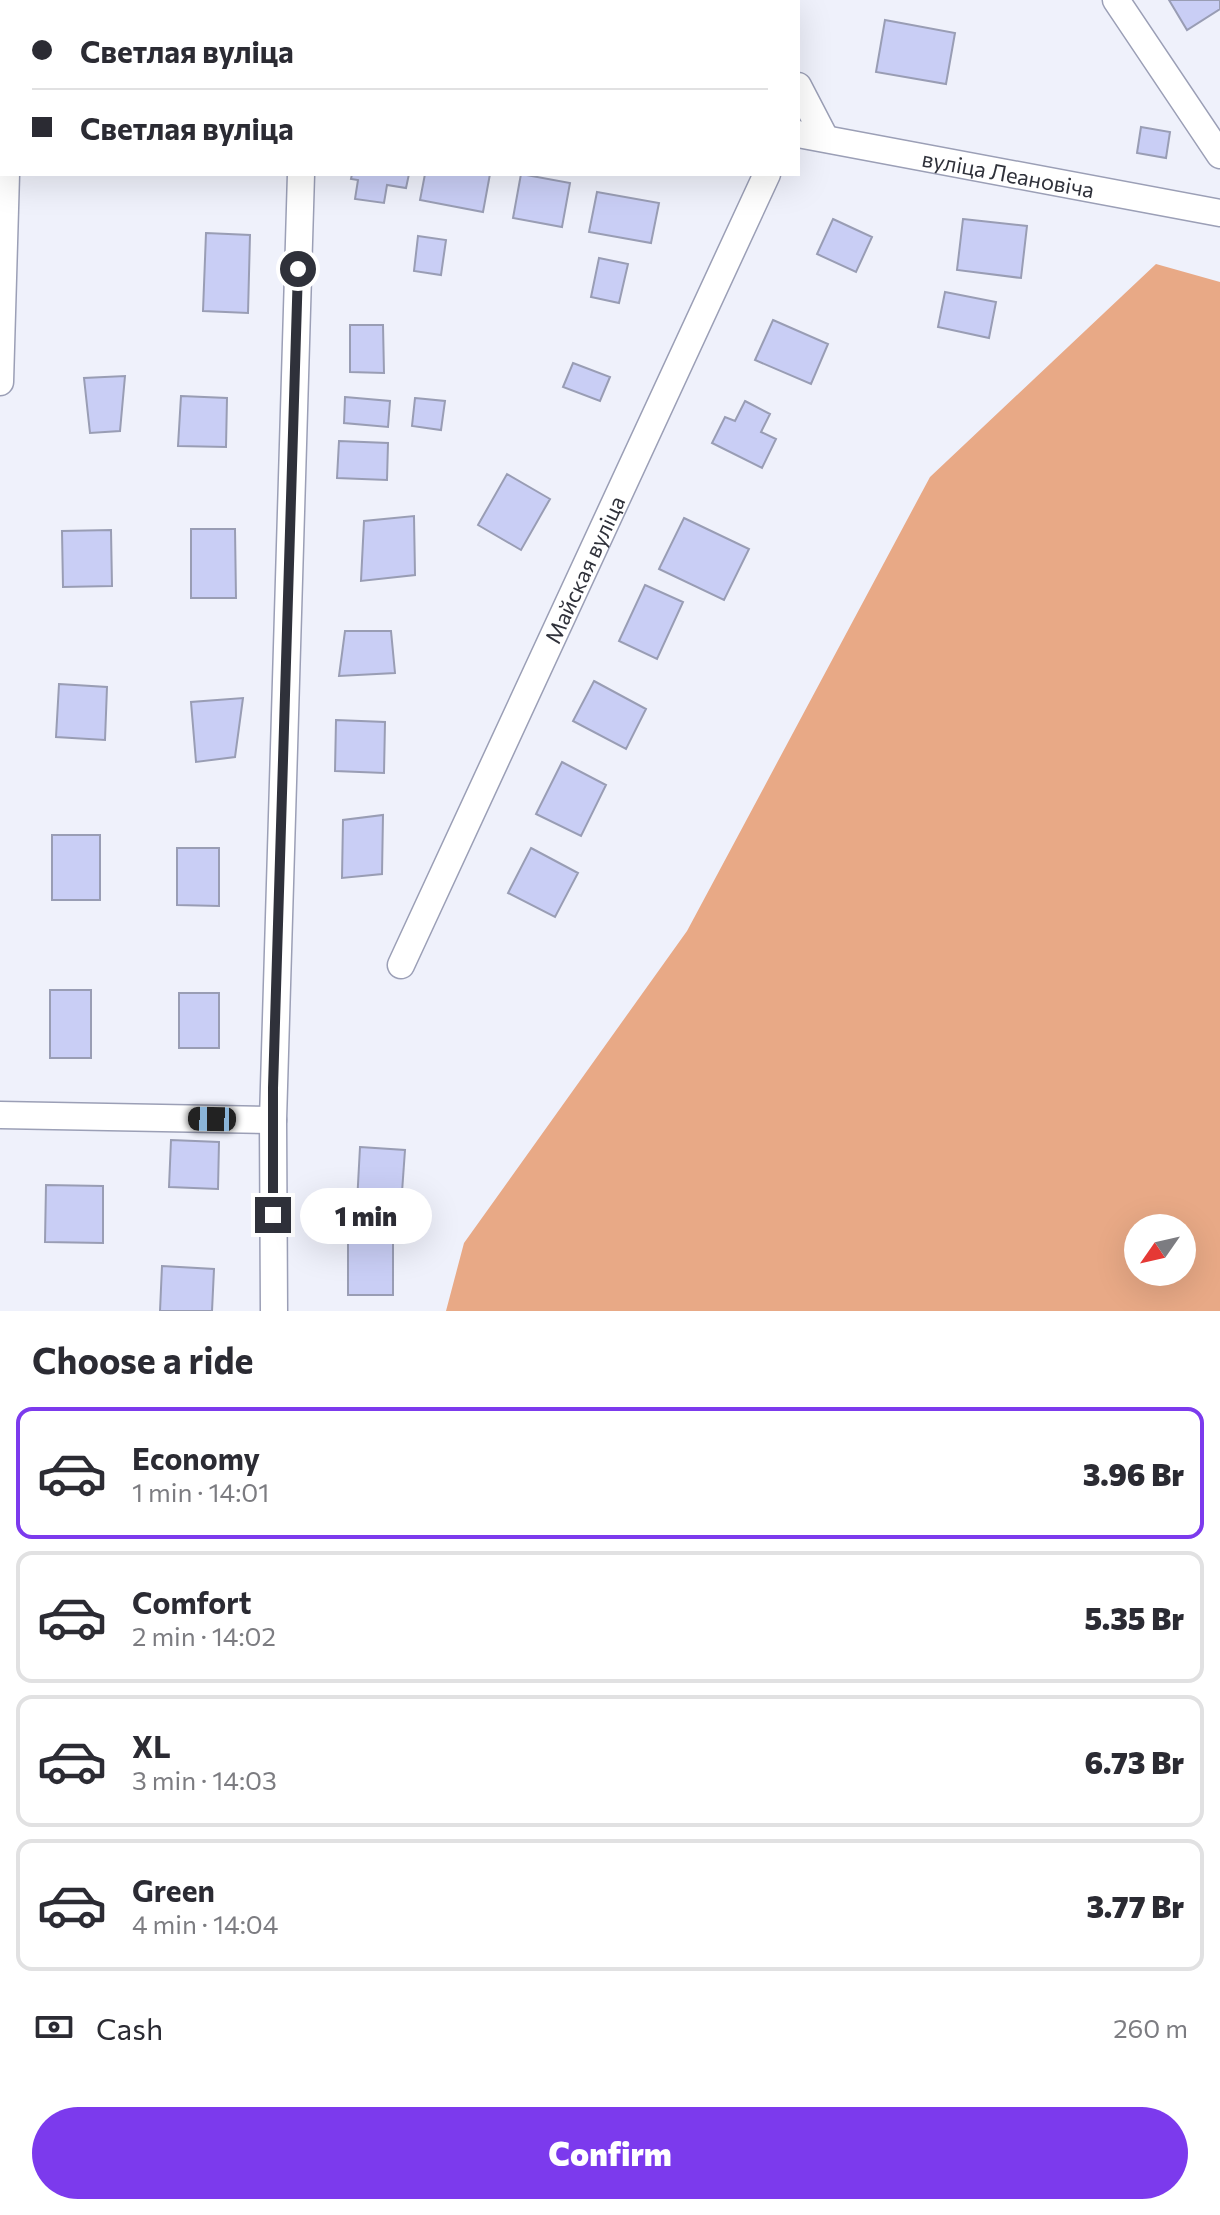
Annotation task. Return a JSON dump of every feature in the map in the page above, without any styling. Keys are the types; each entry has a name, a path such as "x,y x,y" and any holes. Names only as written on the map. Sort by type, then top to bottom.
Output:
{"street":[{"path":"1116,0 1220,155"},
{"path":"800,90 825,138"},
{"name":"вуліца Леановіча","path":"800,134 1220,213"},
{"path":"0,382 6,176"},
{"path":"274,1311 273,1120 301,176"},
{"name":"Майская вуліца","path":"401,965 766,176"},
{"path":"0,1115 273,1120"}],"shaded area":[{"path":"1156,264 1220,282 1220,1311 446,1311 464,1243 687,931 930,477"}],"building":[{"path":"1169,0 1220,0 1220,9 1187,30"},
{"path":"885,20 955,33 946,84 876,72"},
{"path":"1141,127 1170,132 1166,158 1137,153"},
{"path":"352,176 409,176 406,188 387,185 384,203 355,199 358,180 351,179"},
{"path":"425,176 490,176 483,212 420,200"},
{"path":"521,176 570,183 562,227 513,218"},
{"path":"597,192 659,203 651,243 589,232"},
{"path":"833,219 872,237 856,272 817,254"},
{"path":"963,219 1027,226 1021,278 957,270"},
{"path":"206,233 250,235 248,313 203,311"},
{"path":"418,236 446,240 441,275 414,271"},
{"path":"599,258 628,264 619,303 591,297"},
{"path":"945,292 996,302 989,338 938,327"},
{"path":"773,320 828,344 811,384 755,360"},
{"path":"350,325 383,325 384,373 350,372"},
{"path":"573,363 610,377 600,401 563,387"},
{"path":"125,376 120,431 90,433 84,378"},
{"path":"181,396 227,398 226,447 178,446"},
{"path":"345,397 390,401 388,427 344,423"},
{"path":"415,398 445,401 441,430 412,426"},
{"path":"745,401 770,414 761,432 776,439 762,468 712,443 725,417 735,421"},
{"path":"339,441 388,443 387,480 337,478"},
{"path":"507,474 550,499 521,550 478,525"},
{"path":"414,516 415,575 361,581 364,521"},
{"path":"684,518 749,549 724,600 659,569"},
{"path":"191,529 235,529 236,598 191,598"},
{"path":"111,530 112,586 63,587 62,531"},
{"path":"645,585 683,602 657,659 619,641"},
{"path":"345,631 391,631 395,673 339,676"},
{"path":"594,681 646,709 626,749 573,721"},
{"path":"59,684 107,687 105,740 56,737"},
{"path":"243,698 235,757 196,762 191,702"},
{"path":"336,720 385,722 384,773 335,771"},
{"path":"562,762 606,785 581,836 536,814"},
{"path":"383,815 382,874 342,878 343,820"},
{"path":"52,835 100,835 100,900 52,900"},
{"path":"177,848 219,848 219,906 177,905"},
{"path":"531,848 578,873 555,917 508,893"},
{"path":"50,990 91,990 91,1058 50,1058"},
{"path":"179,993 219,993 219,1048 179,1048"},
{"path":"171,1140 219,1142 218,1189 169,1187"},
{"path":"360,1147 405,1150 401,1206 357,1203"},
{"path":"46,1185 103,1186 103,1243 45,1242"},
{"path":"348,1231 393,1231 393,1295 348,1295"},
{"path":"162,1266 214,1269 212,1311 160,1311"}],"route":[{"path":"273,1215 273,1088 298,269"}]}
